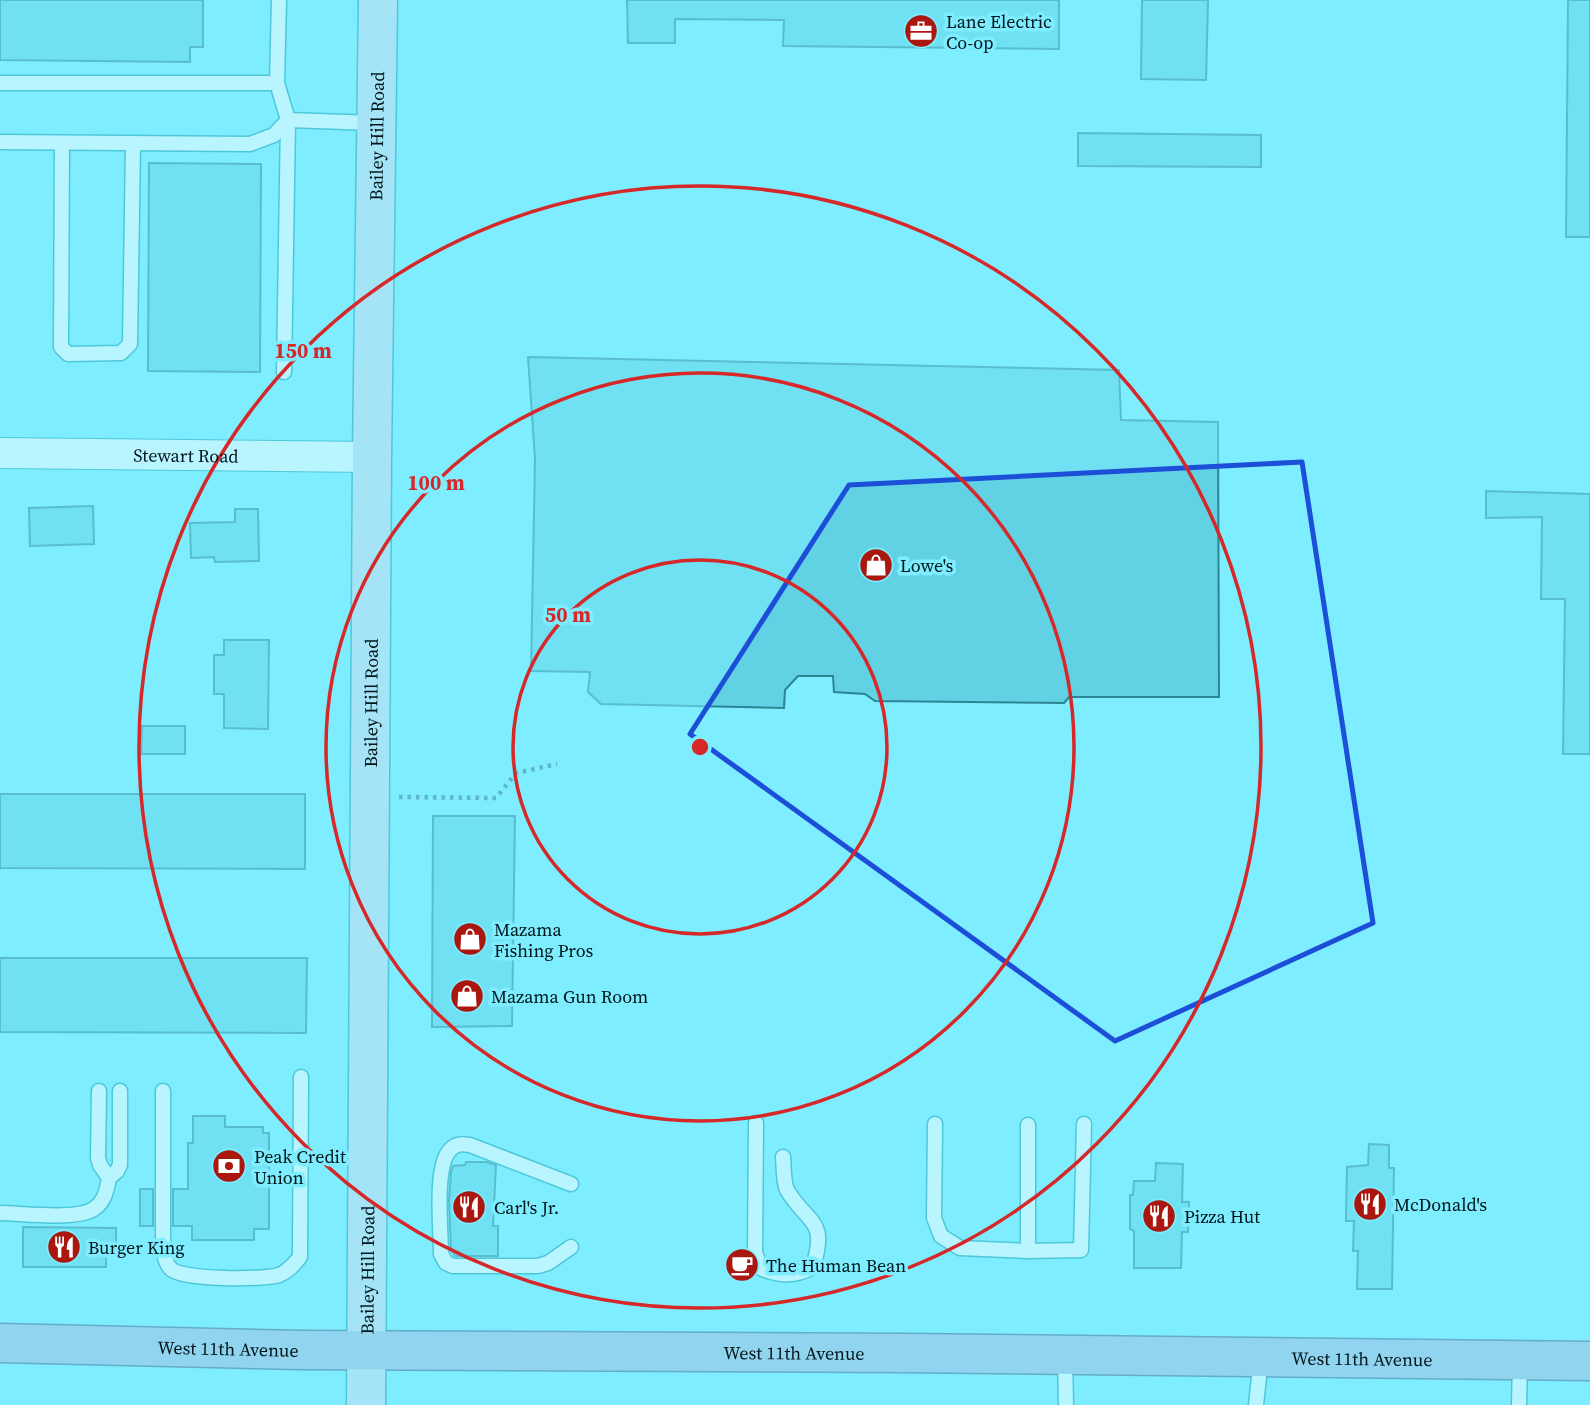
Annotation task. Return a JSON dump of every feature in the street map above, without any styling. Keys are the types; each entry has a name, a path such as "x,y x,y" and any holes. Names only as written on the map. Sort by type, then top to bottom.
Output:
{"main road":[{"name":"West 11th Avenue","path":"0,1343 1590,1361"}],"street":[{"name":"Bailey Hill Road","path":"366,1405 369,796 378,0"},
{"name":"Stewart Road","path":"0,453 372,457"}],"lane":[{"path":"279,0 277,83 288,120 284,372"},
{"path":"0,83 277,83"},
{"path":"0,142 250,144 274,135 288,120 376,123"},
{"path":"62,143 61,347 68,354 121,353 130,344 133,143"},
{"path":"163,1091 164,1256 171,1268 181,1275 268,1277 281,1274 292,1267 300,1257 300,1077"},
{"path":"99,1091 98,1158 109,1178"},
{"path":"0,1213 84,1213 95,1209 107,1191 109,1178 120,1165 120,1091"},
{"path":"756,1123 755,1253 762,1269 781,1276 799,1275 813,1267 819,1246 816,1224 786,1187 783,1157"},
{"path":"934,1124 934,1218 942,1236 960,1248 1028,1251 1081,1250 1084,1124"},
{"path":"1028,1125 1028,1251"},
{"path":"571,1184 470,1145 459,1144 449,1150 441,1169 441,1254 446,1263 453,1266 538,1266 548,1264 571,1247"},
{"path":"1065,1355 1066,1405"},
{"path":"1256,1405 1261,1357"},
{"path":"1520,1360 1520,1405"}],"path":[{"path":"369,796 496,797 516,774 557,764"}],"highlighted area":[{"path":"1302,462 1373,923 1115,1041 690,734 849,485"}],"building":[{"path":"0,0 203,0 203,47 190,47 190,62 0,60"},
{"name":"Lane Electric Co-op","path":"627,0 1059,0 1059,49 783,46 784,20 675,19 675,43 628,43"},
{"path":"1142,0 1208,0 1206,80 1141,79"},
{"path":"1568,0 1590,0 1590,237 1566,237"},
{"path":"1078,133 1261,135 1261,167 1078,166"},
{"path":"149,163 261,164 260,372 148,371"},
{"name":"Lowe's","path":"528,357 1119,370 1121,420 1218,422 1219,697 1069,697 1064,703 875,701 865,694 834,692 833,676 798,676 785,690 784,708 601,704 588,692 590,672 531,671 535,459"},
{"path":"1486,491 1590,494 1590,754 1563,754 1565,599 1541,599 1542,517 1486,518"},
{"path":"93,506 94,544 30,546 29,508"},
{"path":"235,509 258,509 259,561 215,562 214,557 191,558 190,523 235,522"},
{"path":"224,640 269,640 268,729 224,728 224,694 214,694 214,655 224,655"},
{"path":"142,726 185,726 185,754 141,754"},
{"path":"0,794 305,794 305,869 0,868"},
{"path":"433,816 515,816 512,1026 432,1027"},
{"path":"0,958 307,958 306,1033 0,1032"},
{"name":"Peak Credit Union","path":"193,1116 225,1116 225,1127 263,1127 263,1133 269,1133 269,1229 254,1229 254,1240 192,1240 192,1226 173,1226 173,1189 188,1189 188,1143 193,1143"},
{"name":"McDonald's","path":"1369,1144 1389,1145 1389,1168 1394,1168 1392,1289 1357,1289 1358,1251 1353,1251 1354,1221 1346,1221 1347,1167 1368,1165"},
{"name":"Carl's Jr.","path":"466,1162 496,1165 493,1226 498,1226 498,1256 455,1256 451,1250 451,1172 453,1166 465,1165"},
{"name":"Pizza Hut","path":"1156,1163 1183,1164 1182,1202 1189,1202 1188,1232 1182,1232 1181,1268 1134,1268 1130,1195 1133,1195 1134,1181 1155,1181"},
{"path":"140,1189 153,1189 153,1226 140,1226"},
{"name":"Burger King","path":"23,1227 116,1228 116,1248 106,1247 106,1267 23,1267"}],"place":[{"name":"Lane Electric Co-op","path":"921,31"},
{"name":"Lowe's","path":"876,565"},
{"name":"Mazama Fishing Pros","path":"470,939"},
{"name":"Mazama Gun Room","path":"467,996"},
{"name":"Peak Credit Union","path":"229,1166"},
{"name":"McDonald's","path":"1370,1204"},
{"name":"Carl's Jr.","path":"469,1207"},
{"name":"Pizza Hut","path":"1159,1216"},
{"name":"Burger King","path":"64,1247"},
{"name":"The Human Bean","path":"742,1265"}]}
